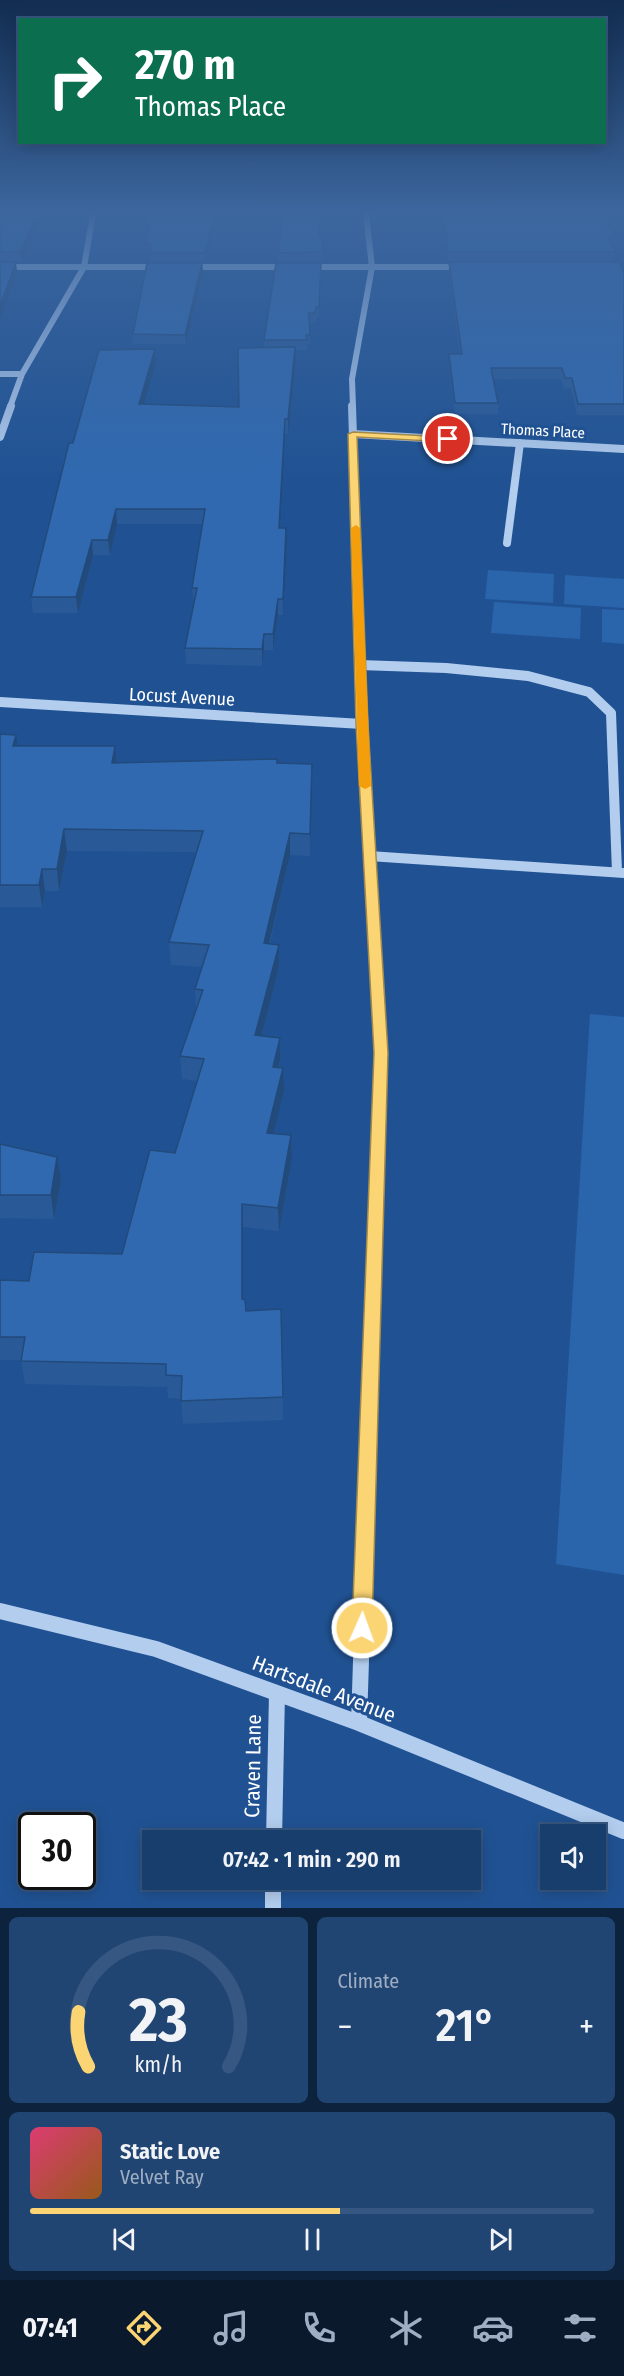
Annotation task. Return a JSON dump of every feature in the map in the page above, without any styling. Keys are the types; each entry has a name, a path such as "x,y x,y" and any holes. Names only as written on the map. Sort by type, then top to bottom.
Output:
{"street":[{"path":"0,437 22,374 63,303"},
{"path":"359,1724 381,1053 362,724 353,434 352,379 366,303"},
{"path":"0,374 22,374"},
{"name":"Thomas Place","path":"353,434 624,449"},
{"path":"507,543 520,443"},
{"path":"360,665 446,668 528,676 589,692 611,713 620,872 369,856"},
{"name":"Locust Avenue","path":"0,702 362,724"},
{"name":"Hartsdale Avenue","path":"0,1611 156,1649 359,1724 624,1831"},
{"name":"Craven Lane","path":"274,1830 277,1693"},
{"path":"273,1890 273,1908"}],"shaded area":[{"path":"488,570 554,574 553,603 485,599"},
{"path":"565,575 624,579 624,608 564,604"},
{"path":"494,602 581,608 580,639 491,633"},
{"path":"602,609 624,610 624,644 602,642"},
{"path":"590,1014 624,1017 624,1575 556,1564"}],"building":[{"path":"139,303 193,303 185,335 133,334"},
{"path":"270,303 319,303 315,313 309,313 310,335 306,335 307,340 264,340"},
{"path":"455,303 624,303 624,404 578,404 572,378 565,378 562,368 491,368 498,403 455,403 449,354 462,354"},
{"path":"295,347 288,419 285,419 279,528 286,528 283,599 278,599 273,634 264,634 262,649 185,648 197,588 192,588 205,509 116,509 108,540 92,540 76,597 31,597 69,443 73,443 99,350 155,349 139,404 239,407 238,348"},
{"path":"0,734 16,735 13,746 115,746 112,763 277,759 277,763 312,764 310,834 290,833 264,943 279,945 255,1035 280,1038 273,1067 283,1068 267,1133 291,1135 278,1208 242,1204 242,1299 245,1300 246,1311 281,1309 283,1397 181,1401 182,1376 166,1375 166,1364 21,1361 25,1337 0,1337 0,1280 29,1281 34,1252 122,1254 150,1150 175,1153 204,1059 180,1056 203,990 195,989 209,945 169,942 203,831 64,829 57,869 42,869 39,885 0,885"},
{"path":"0,1144 57,1157 51,1195 0,1195"}],"slow traffic":[{"path":"356,528 365,786"}],"route":[{"path":"362,1628 381,1053 362,724 353,434 448,439"}]}
